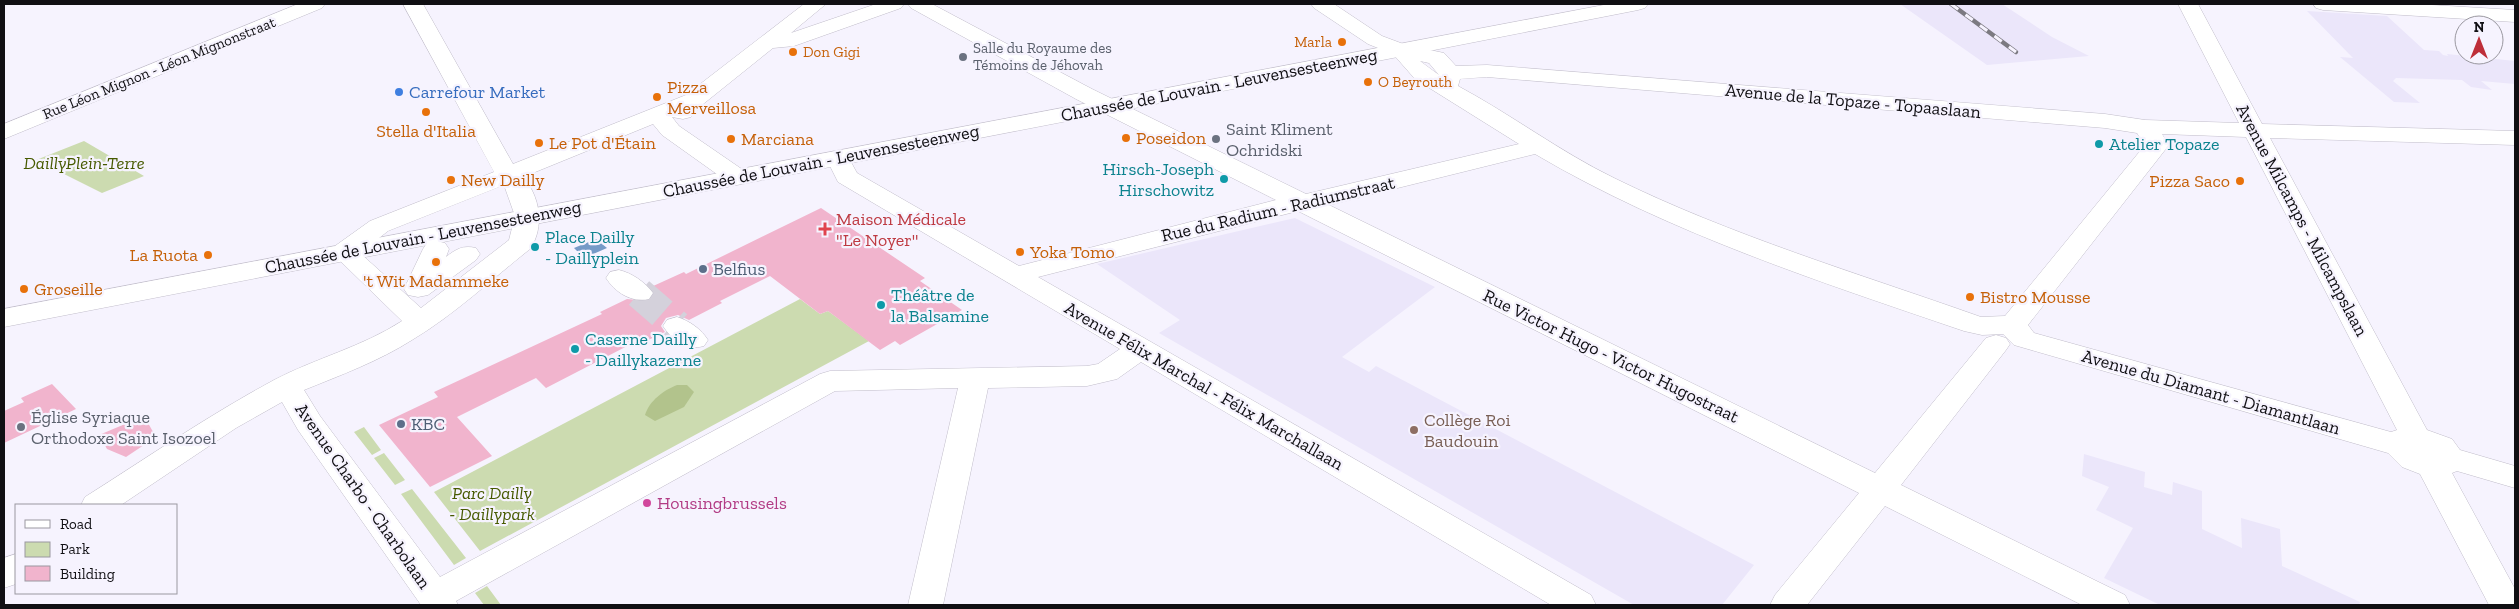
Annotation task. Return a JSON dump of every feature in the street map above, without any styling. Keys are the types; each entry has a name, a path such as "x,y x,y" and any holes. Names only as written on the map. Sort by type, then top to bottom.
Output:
{"street":[{"name":"Rue Léon Mignon - Léon Mignonstraat","path":"4,132 315,4"},
{"path":"413,4 500,164 513,180 528,216 521,243 405,310 344,252 364,234 379,226 513,180 659,120 681,115 694,100 816,4"},
{"path":"767,42 787,42 894,4"},
{"name":"Rue Victor Hugo - Victor Hugostraat","path":"918,4 1109,106 1301,203 2113,605"},
{"path":"1321,4 1376,40 1400,50"},
{"name":"Chaussée de Louvain - Leuvensesteenweg","path":"4,318 1638,4"},
{"name":"Avenue Milcamps - Milcampslaan","path":"2188,4 2254,130 2408,441"},
{"path":"2323,4 2515,16"},
{"name":"Avenue du Diamant - Diamantlaan","path":"1400,50 1408,63 1420,74 1449,80 1540,146 1652,204 1791,263 2004,334 2408,441 2410,457 2515,477"},
{"name":"Avenue de la Topaze - Topaaslaan","path":"1449,80 1487,72 2095,120 2145,127 2515,138"},
{"path":"659,120 670,130 737,177"},
{"path":"1786,605 2157,146 2145,127"},
{"name":"Rue du Radium - Radiumstraat","path":"1018,277 1035,268 1540,146"},
{"name":"Avenue Félix Marchal - Félix Marchallaan","path":"838,158 847,177 1579,605"},
{"path":"440,220 440,216 482,200 478,189"},
{"path":"99,504 226,421 287,386 353,358 401,334 417,304 436,249"},
{"path":"417,304 467,254"},
{"path":"437,601 830,381 1098,375 1113,368 1140,349"},
{"path":"926,605 975,379"},
{"name":"Avenue Charbo - Charbolaan","path":"287,386 309,423 437,601"},
{"path":"2441,462 2506,605"},
{"path":"4,575 15,568"}],"shaded area":[{"path":"1900,4 2002,4 2052,37 2089,56 1987,65"},
{"path":"2307,11 2387,16 2424,50 2439,51 2443,55 2448,56 2447,54 2454,55 2454,65 2504,65 2504,60 2515,61 2515,84 2481,81 2492,90 2471,87 2462,80 2396,78 2393,81 2420,103 2394,102 2340,57 2353,58"},
{"name":"Collège Roi Baudouin","path":"1295,218 1435,287 1342,357 1369,372 1376,366 1754,565 1722,605 1634,605 1159,333 1180,320 1097,264"},
{"path":"2084,454 2145,472 2144,487 2172,495 2173,482 2202,491 2202,529 2242,548 2241,518 2280,529 2282,566 2360,602 2359,605 2160,605 2104,578 2133,528 2096,510 2109,487 2082,476"}],"green space":[{"name":"DaillyPlein-Terre","path":"84,141 144,176 102,193 36,160"},
{"name":"Parc Dailly - Daillypark","path":"800,299 820,314 828,311 869,341 480,551 434,492"},
{"path":"677,385 687,385 694,392 684,407 655,421 645,415 650,405 658,397"},
{"path":"364,427 381,450 372,455 354,432"},
{"path":"384,453 405,480 395,485 374,458"},
{"path":"412,489 466,558 454,565 401,494"},
{"path":"487,586 501,605 484,605 475,593"}],"water":[{"path":"596,239 607,248 584,258 574,248"}],"building":[{"name":"Caserne Dailly - Daillykazerne","path":"821,208 925,278 920,281 962,310 900,345 895,341 880,350 828,311 820,314 770,276 720,301 722,303 689,320 678,315 666,318 661,326 665,332 638,345 635,342 546,388 536,378 457,417 492,456 430,487 379,425 438,397 434,392 602,314 600,312 627,299 649,301 655,293 651,287 684,272 686,274"},
{"name":"Église Syriaque Orthodoxe Saint Isozoel","path":"52,384 76,409 4,443 4,411 24,402 21,398"},
{"path":"144,416 156,437 126,457 107,449 99,435"}],"tunnel":[{"path":"639,293 677,326"}],"railway":[{"path":"1951,4 2016,52"}],"place":[{"name":"Marla","path":"1342,42"},
{"name":"Don Gigi","path":"793,52"},
{"name":"Salle du Royaume des Témoins de Jéhovah","path":"963,57"},
{"name":"O Beyrouth","path":"1368,82"},
{"name":"Carrefour Market","path":"399,92"},
{"name":"Pizza Merveillosa","path":"657,97"},
{"name":"Stella d'Italia","path":"426,112"},
{"name":"Poseidon","path":"1126,138"},
{"name":"Marciana","path":"731,139"},
{"name":"Saint Kliment Ochridski","path":"1216,139"},
{"name":"Le Pot d'Étain","path":"539,143"},
{"name":"Atelier Topaze","path":"2099,144"},
{"name":"Hirsch-Joseph Hirschowitz","path":"1224,179"},
{"name":"New Dailly","path":"451,180"},
{"name":"Pizza Saco","path":"2240,181"},
{"name":"Maison Médicale \"Le Noyer\"","path":"825,229"},
{"name":"Place Dailly - Daillyplein","path":"535,247"},
{"name":"Yoka Tomo","path":"1020,252"},
{"name":"La Ruota","path":"208,255"},
{"name":"'t Wit Madammeke","path":"436,262"},
{"name":"Belfius","path":"703,269"},
{"name":"Groseille","path":"24,289"},
{"name":"Bistro Mousse","path":"1970,297"},
{"name":"Théâtre de la Balsamine","path":"881,305"},
{"name":"Caserne Dailly - Daillykazerne","path":"575,349"},
{"name":"KBC","path":"401,424"},
{"name":"Église Syriaque Orthodoxe Saint Isozoel","path":"21,427"},
{"name":"Collège Roi Baudouin","path":"1414,430"},
{"name":"Housingbrussels","path":"647,503"}]}
